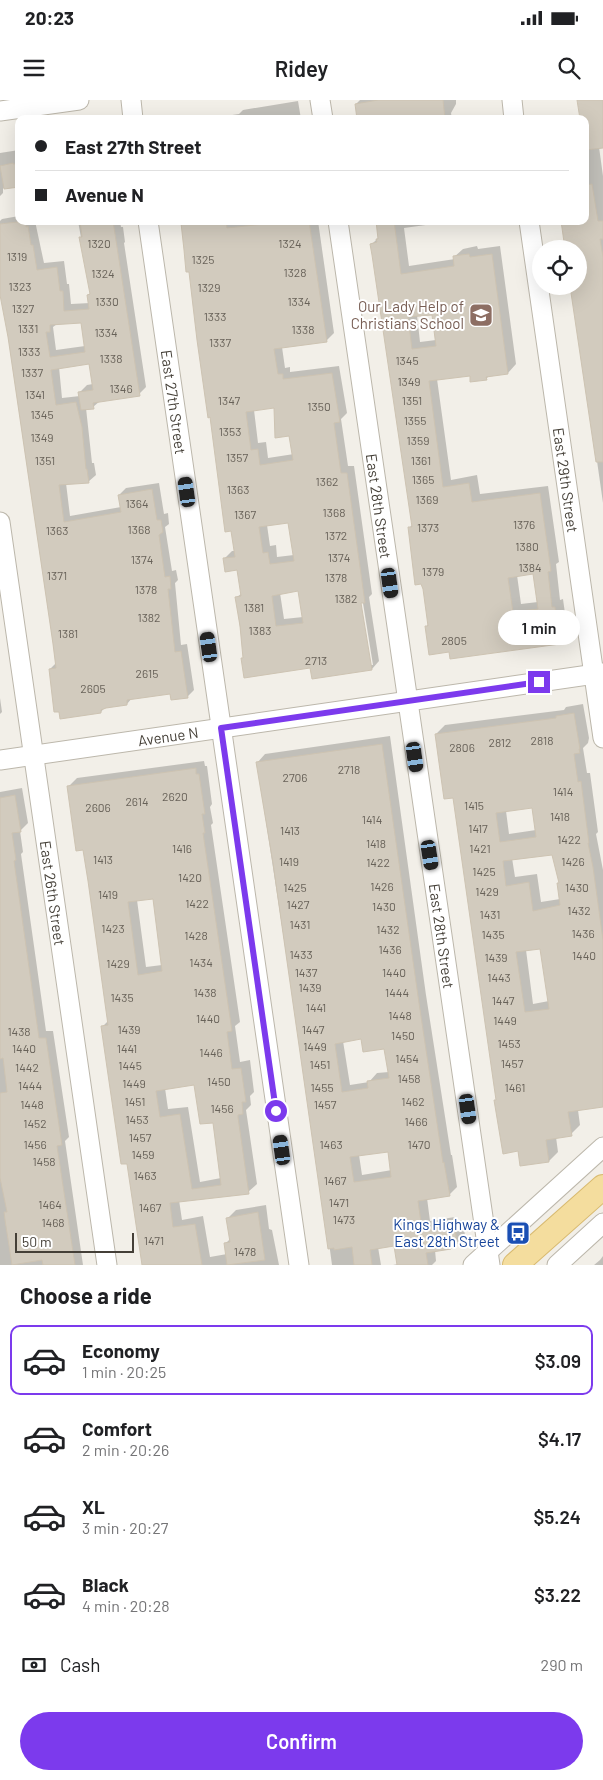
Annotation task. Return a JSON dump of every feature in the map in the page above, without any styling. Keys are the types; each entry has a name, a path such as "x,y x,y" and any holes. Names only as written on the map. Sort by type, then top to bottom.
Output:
{"main road":[{"path":"515,1265 603,1187"}],"street":[{"path":"0,112 79,100"},
{"path":"130,100 132,115"},
{"path":"320,100 322,115"},
{"path":"512,100 514,115"},
{"name":"East 27th Street","path":"149,225 299,1265"},
{"name":"East 28th Street","path":"339,225 490,1258"},
{"name":"East 29th Street","path":"530,225 598,674 603,738"},
{"name":"East 26th Street","path":"0,522 106,1265"},
{"name":"Avenue N","path":"0,760 598,674"},
{"path":"473,1265 490,1258 603,1147"},
{"path":"557,1265 603,1223"}],"building":[{"path":"378,100 443,100 445,115 356,115 355,104"},
{"path":"577,100 603,100 603,148 589,150 589,115 579,115"},
{"path":"15,164 15,188 4,189 0,166"},
{"path":"589,184 592,184 598,221 603,221 603,239 600,239 603,257 603,462 596,462 571,295 587,295 587,240 564,240 562,225 589,225"},
{"path":"15,222 15,225 28,226 37,270 57,267 60,291 63,291 64,311 89,309 87,295 90,294 79,237 82,237 80,225 114,225 140,396 93,403 94,409 81,410 78,392 93,390 89,364 51,370 56,405 76,402 82,427 89,483 59,485 64,522 121,512 118,495 152,489 157,520 161,520 163,532 159,535 165,577 170,576 171,589 168,589 175,652 181,651 188,698 171,700 170,694 127,700 127,705 106,708 101,710 101,713 60,719 59,712 54,712 49,669 56,668 53,644 8,337 0,295 0,224","holes":["81,323 85,352 50,357 46,332 50,332 50,325"]},
{"path":"181,225 227,225 227,228 255,225 310,225 327,342 274,349 278,374 283,374 283,379 332,373 340,422 334,423 341,473 347,473 365,603 361,603 372,670 312,679 310,668 244,678 240,626 235,597 241,596 237,570 225,572 223,558 235,557 231,531 225,532 189,272 186,272","holes":["274,408 275,438 289,436 293,460 260,465 258,449 251,450 246,412","288,523 294,561 270,564 268,552 263,553 259,527","298,591 303,623 276,626 272,596"]},
{"path":"376,225 395,225 401,274 454,266 453,256 469,254 470,257 492,254 508,374 486,377 487,380 470,382 470,376 429,381 443,487 469,483 472,502 540,493 551,571 548,572 552,607 555,607 560,644 450,659 449,652 429,655 425,626 428,626 423,589 421,584 415,585 408,527 412,527 370,244 377,242 376,239 378,239","holes":["432,315 436,346 412,349 408,317","533,574 538,609 513,612 508,578"]},
{"path":"574,713 580,753 574,754 578,782 581,781 588,843 603,940 603,1107 568,1112 572,1136 546,1140 549,1162 520,1166 518,1151 503,1154 453,798 444,799 435,734 556,718 556,716","holes":["532,808 536,837 500,842 496,813","552,855 559,883 557,883 560,905 533,911 529,882 506,886 503,861","540,949 549,1009 525,1012 516,952"]},
{"path":"382,744 443,1163 450,1196 418,1201 422,1229 447,1225 448,1229 455,1228 457,1244 451,1245 451,1249 426,1253 428,1265 397,1265 394,1246 370,1250 372,1265 354,1265 352,1247 328,1249 273,863 256,762","holes":["361,1039 363,1052 384,1049 389,1078 367,1081 368,1088 342,1092 335,1044","388,1152 391,1177 354,1182 350,1157"]},
{"path":"196,768 196,774 199,774 205,814 202,814 205,833 203,833 232,1031 227,1032 232,1069 241,1068 246,1102 242,1102 243,1114 238,1115 238,1117 249,1194 170,1203 173,1227 195,1224 202,1265 142,1265 127,1164 121,1164 101,1026 108,1025 88,881 83,850 76,851 67,786","holes":["153,899 162,971 138,975 128,902","194,1085 200,1124 213,1123 221,1185 192,1189 180,1114 160,1117 156,1091"]},
{"path":"15,795 21,832 12,833 16,860 14,861 39,1038 46,1038 62,1145 57,1146 75,1265 43,1265 42,1260 12,1265 5,1220 4,1212 7,1212 0,1178 0,1093 7,1092 3,1058 0,1059 0,798"},
{"path":"258,1212 265,1260 227,1265 224,1243 230,1242 226,1218"}],"place":[{"name":"Our Lady Help of Christians School","path":"481,315"},
{"name":"Kings Highway & East 28th Street","path":"518,1233"}],"route":[{"path":"276,1111 221,728 539,682"}]}
